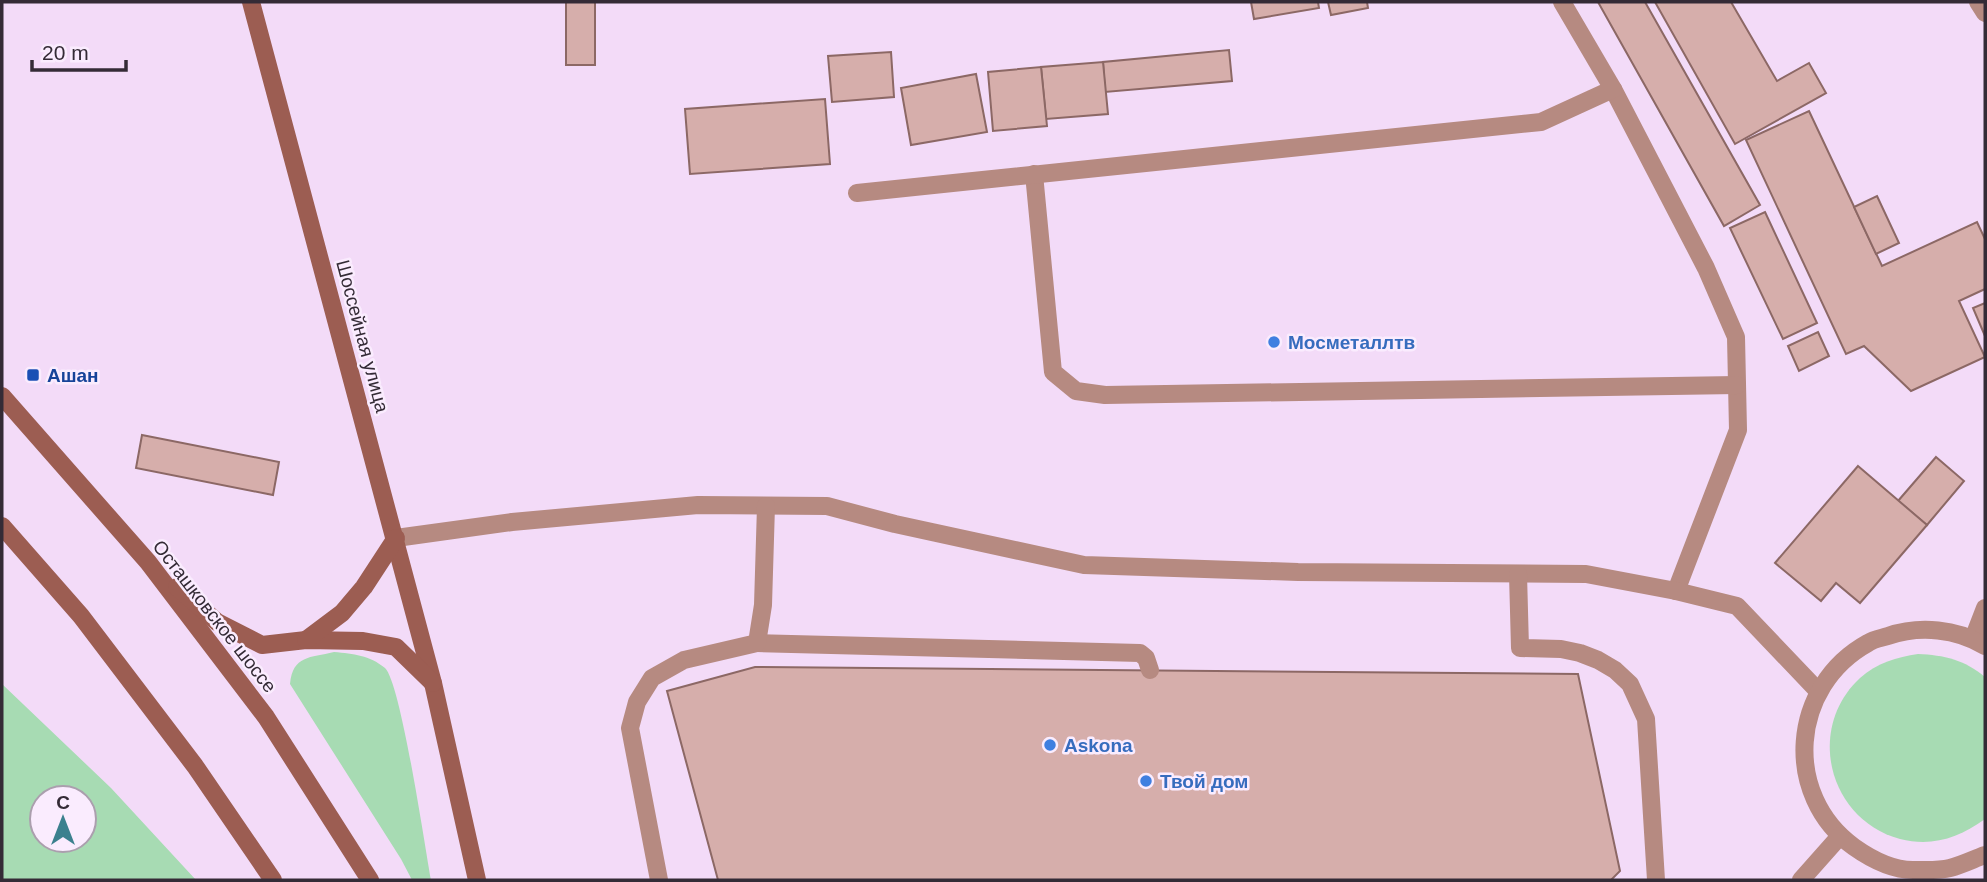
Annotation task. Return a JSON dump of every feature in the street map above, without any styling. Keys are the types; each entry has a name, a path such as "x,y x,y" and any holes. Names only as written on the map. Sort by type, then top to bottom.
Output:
{"street":[{"name":"Шоссейная улица","path":"251,2 396,538 433,682 477,880"},
{"name":"Осташковское шоссе","path":"2,396 148,562 266,717 370,880"},
{"path":"2,526 81,616 195,766 273,880"},
{"path":"306,640 342,612 364,587 396,538"},
{"path":"148,562 217,622 262,645 306,640 363,641 396,647 433,682"}],"lane":[{"path":"1562,2 1613,89 1706,268 1736,337 1738,430 1676,591"},
{"path":"1978,2 1985,13"},
{"path":"856,193 1541,122 1613,89"},
{"path":"1034,174 1053,372 1076,391 1105,395 1737,385"},
{"path":"396,538 512,522 685,506 827,506 895,524 1084,565 1298,572 1586,574 1737,606 1818,691"},
{"path":"757,643 763,605 766,506"},
{"path":"1518,574 1520,648 1561,649 1598,660 1615,670 1630,684 1646,719 1656,880"},
{"path":"1985,608 1979,643 1938,629 1902,631 1869,642 1840,663 1818,691 1805,728 1804,768 1816,805 1840,836 1872,859 1910,870 1949,868 1985,855"},
{"path":"659,880 630,728 637,702 652,678 684,660 757,643 1140,653 1146,658 1150,670"},
{"path":"1801,880 1840,836"}],"green space":[{"path":"334,652 373,660 385,668 391,680 405,733 431,880 412,880 290,684 295,668 304,659"},
{"path":"1918,654 1954,660 1970,666 1985,677 1985,819 1955,836 1923,842 1900,839 1876,829 1856,813 1842,793 1833,771 1830,746 1833,722 1843,699 1860,678 1873,668"},
{"path":"2,684 111,788 196,880 2,880"}],"building":[{"path":"566,2 595,2 595,65 566,65"},
{"path":"1251,2 1318,2 1319,8 1254,19"},
{"path":"1328,2 1367,2 1368,8 1331,15"},
{"path":"1598,2 1645,2 1760,205 1724,226"},
{"path":"1655,2 1731,2 1777,81 1809,63 1826,93 1735,144"},
{"path":"1229,50 1232,81 1105,92 1103,62"},
{"path":"891,52 894,97 832,102 828,56"},
{"path":"1103,62 1108,114 1046,119 1041,67"},
{"path":"1041,67 1047,126 993,131 988,72"},
{"path":"976,74 987,132 911,145 901,88"},
{"path":"825,99 830,164 690,174 685,109"},
{"path":"1809,111 1882,266 1977,222 1985,239 1985,289 1959,301 1985,357 1911,391 1864,346 1846,354 1746,140"},
{"path":"1877,196 1899,243 1876,254 1854,207"},
{"path":"1765,212 1817,323 1783,339 1730,228"},
{"path":"1985,303 1985,336 1973,308"},
{"path":"1818,332 1829,356 1799,371 1788,346"},
{"path":"142,435 279,462 273,495 136,468"},
{"path":"1936,457 1964,481 1927,525 1898,501"},
{"path":"1858,466 1927,525 1860,603 1836,583 1821,601 1775,563"},
{"name":"Твой дом","path":"755,667 1578,674 1620,871 1611,880 718,880 667,691"}],"place":[{"name":"Мосметаллтв","path":"1274,342"},
{"name":"Ашан","path":"33,375"},
{"name":"Askona","path":"1050,745"},
{"name":"Твой дом","path":"1146,781"}]}
